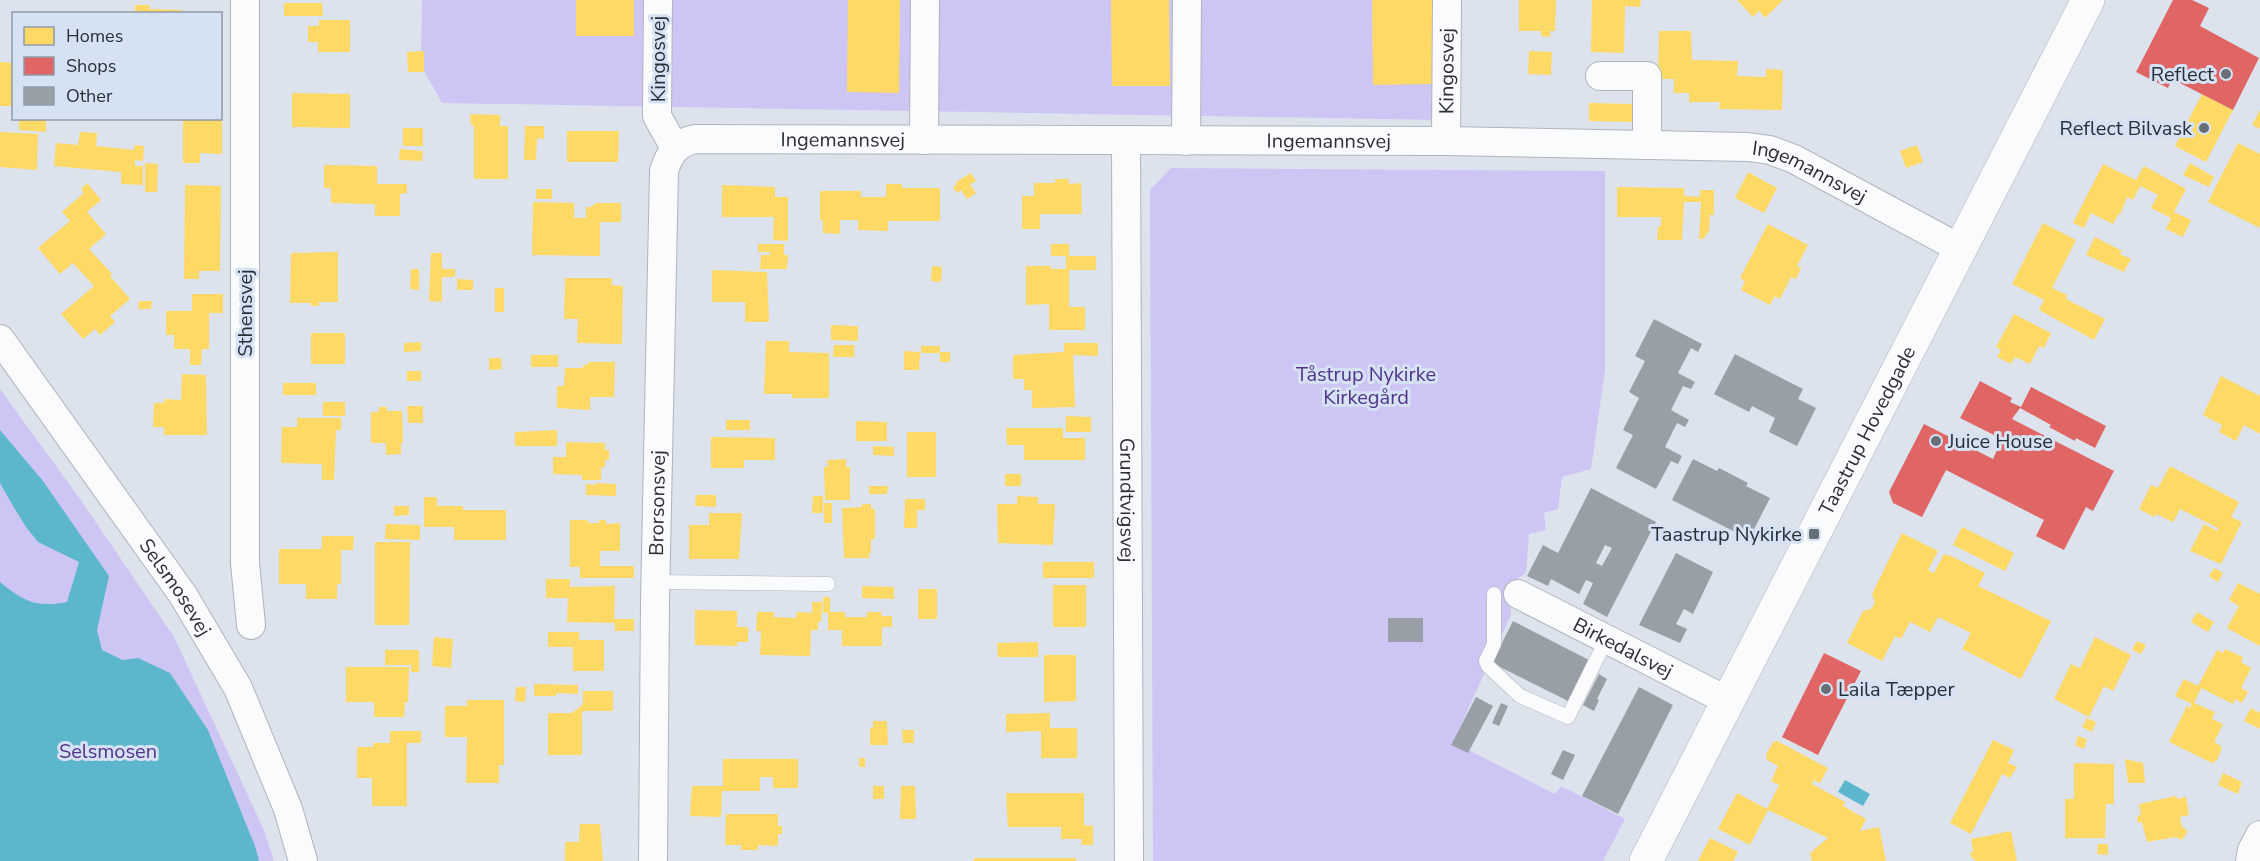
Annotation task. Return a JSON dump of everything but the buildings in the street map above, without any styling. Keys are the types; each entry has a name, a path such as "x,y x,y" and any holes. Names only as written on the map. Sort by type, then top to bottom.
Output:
{"street":[{"name":"Sthensvej","path":"244,0 245,563 251,625"},
{"name":"Kingosvej","path":"658,0 657,116 675,148"},
{"path":"924,140 925,0"},
{"path":"1186,141 1187,0"},
{"name":"Kingosvej","path":"1446,141 1447,0"},
{"name":"Taastrup Hovedgade","path":"1646,861 2088,0"},
{"path":"1600,76 1647,76 1647,144"},
{"name":"Ingemannsvej","path":"675,148 684,141 695,139 1446,141 1748,147 1770,150 1794,159 1959,248"},
{"name":"Grundtvigsvej","path":"1126,140 1130,861"},
{"name":"Brorsonsvej","path":"653,861 664,171 668,158 675,148"},
{"name":"Selsmosevej","path":"0,339 183,595 238,688 288,809 303,861"},
{"name":"Birkedalsvej","path":"1506,594 1607,638 1728,701"},
{"path":"2250,861 2252,850 2260,835"}],"lane":[{"path":"656,582 828,584"},
{"path":"1506,594 1494,644 1486,661 1488,666 1520,696 1568,717 1607,638"}],"green space":[{"path":"422,0 1440,0 1440,120 442,103 421,65"},
{"name":"Tåstrup Nykirke Kirkegård","path":"1171,168 1605,171 1605,370 1591,469 1562,477 1558,509 1544,513 1546,530 1529,534 1526,573 1508,585 1511,615 1453,742 1555,794 1561,786 1625,819 1603,861 1153,861 1150,190"},
{"name":"Selsmosen","path":"0,389 80,499 174,637 264,830 274,861 0,861"}],"water":[{"name":"Selsmosen","path":"0,430 43,481 109,576 97,630 102,650 123,660 138,658 170,673 208,730 259,861 0,861 0,582 30,601 47,604 67,602 79,562 38,542 10,501 0,483"},
{"path":"1845,780 1870,794 1863,806 1838,792"}],"place":[{"name":"Reflect","path":"2226,74"},
{"name":"Reflect Bilvask","path":"2204,128"},
{"name":"Juice House","path":"1936,441"},
{"name":"Taastrup Nykirke","path":"1814,534"},
{"name":"Laila Tæpper","path":"1826,689"}]}
